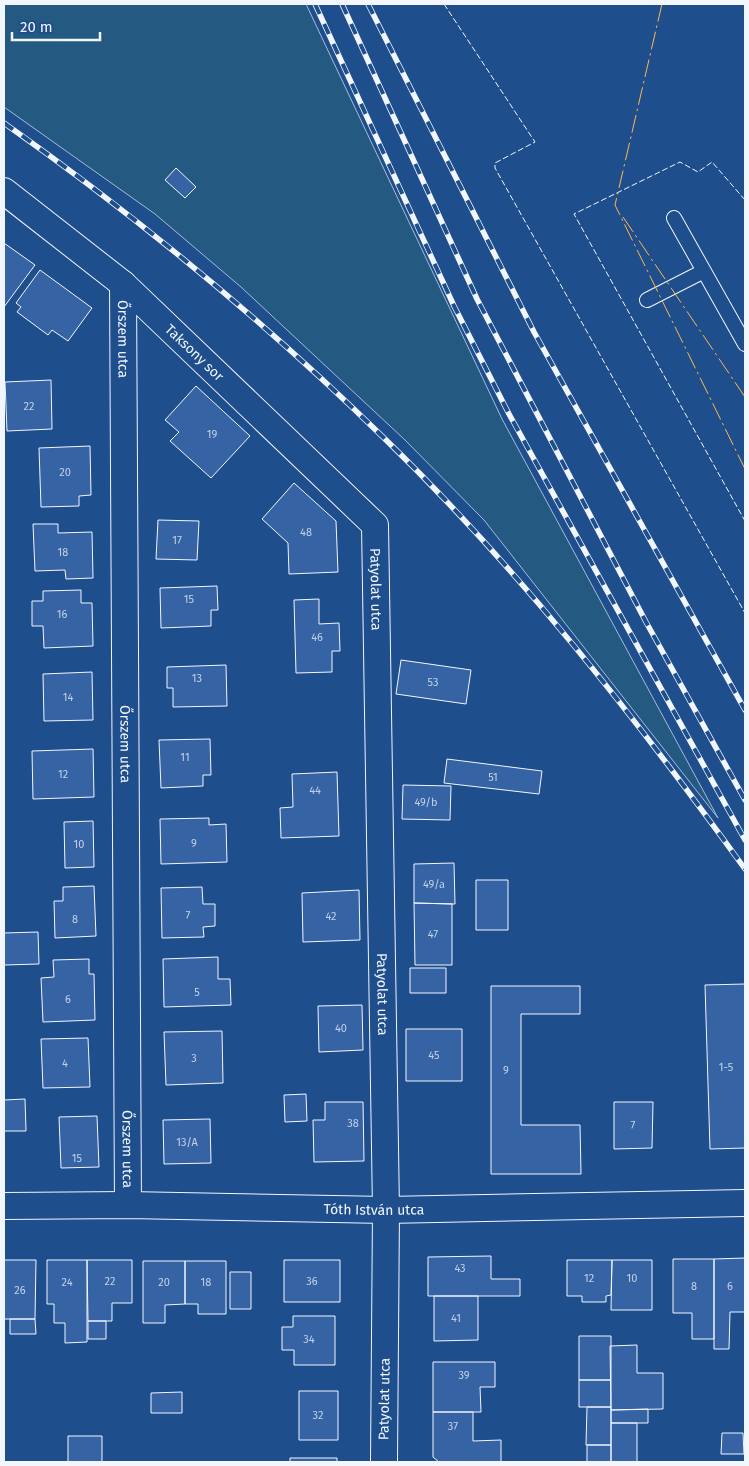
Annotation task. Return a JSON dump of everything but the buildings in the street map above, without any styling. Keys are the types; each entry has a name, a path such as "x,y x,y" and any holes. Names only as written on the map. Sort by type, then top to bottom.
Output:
{"street":[{"name":"Taksony sor","path":"4,191 122,284 375,525"},
{"name":"Őrszem utca","path":"122,284 128,1205"},
{"name":"Patyolat utca","path":"375,525 386,1210 384,1462"},
{"name":"Tóth István utca","path":"4,1206 128,1205 386,1210 745,1203"}],"lane":[{"path":"674,218 745,344"},
{"path":"647,300 704,271"}],"shaded area":[{"path":"4,4 306,4 502,419 718,818 484,520 405,440 241,287 155,214 4,107"}],"railway":[{"path":"315,4 454,306 509,414 745,840"},
{"path":"342,4 477,299 646,622 745,800"},
{"path":"368,4 534,332 745,710"},
{"path":"4,123 104,196 247,312 339,395 434,488 529,592 574,646 661,756 745,869"}],"fence":[{"path":"444,4 535,142 495,163 495,168 745,613"},
{"path":"745,200 712,162 698,172 680,162 574,214 745,521"}],"power":[{"path":"662,4 615,205 745,469"},
{"path":"623,217 745,397"}]}
